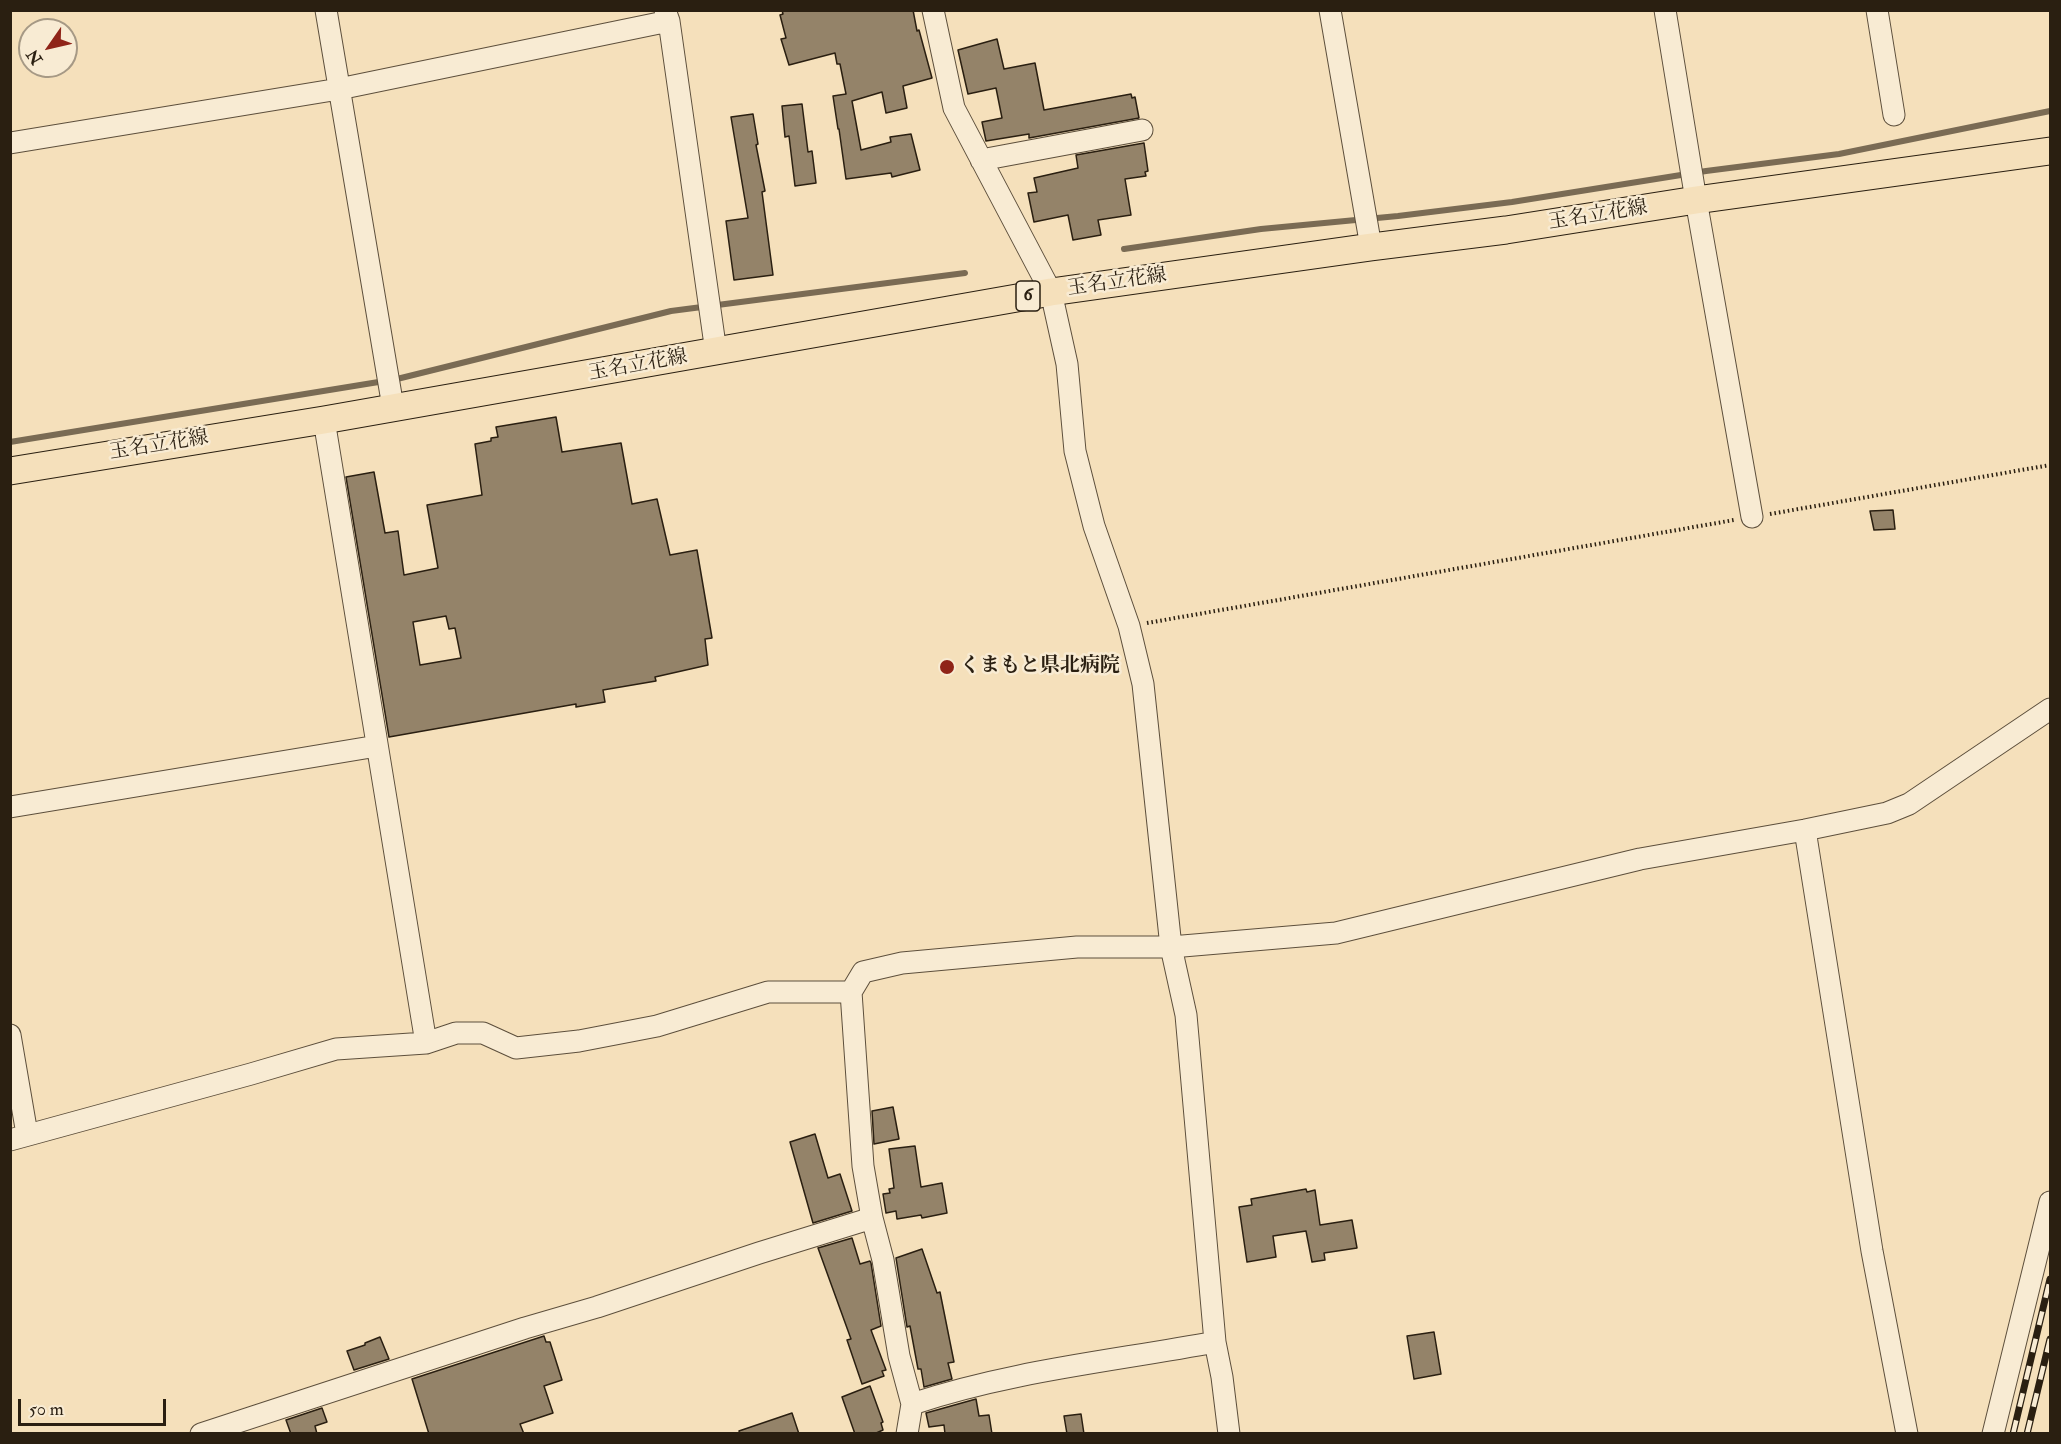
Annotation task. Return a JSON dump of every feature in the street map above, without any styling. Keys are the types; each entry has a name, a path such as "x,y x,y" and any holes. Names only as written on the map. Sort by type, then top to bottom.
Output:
{"main road":[{"name":"玉名立花線","path":"10,471 324,420 1369,236 1506,230 1696,200 2050,151"}],"street":[{"path":"326,10 393,407"},
{"path":"1330,10 1369,236"},
{"path":"1665,10 1752,517"},
{"path":"1877,10 1894,115"},
{"path":"936,11 954,108 1051,292 1067,364 1075,451 1094,526 1128,626 1143,684 1171,947 1186,1015 1215,1342 1222,1377 1228,1434"},
{"path":"10,144 339,89 667,16 716,352"},
{"path":"981,160 1142,130"},
{"path":"324,420 426,1043"},
{"path":"907,1434 912,1404 899,1356 883,1260 872,1218 863,1166 850,992 863,972 902,963 1077,946 1171,947 1336,933 1640,859 1805,831 1887,813 1909,804 2050,709"},
{"path":"10,807 377,746"},
{"path":"1805,831 1872,1251 1907,1434"},
{"path":"10,1035 19,1137 336,1049 426,1043 456,1033 483,1033 516,1048 527,1047 579,1041 657,1026 768,992 850,992"},
{"path":"1993,1434 2050,1202"},
{"path":"201,1434 872,1218"},
{"path":"912,1404 948,1392 1063,1367 1215,1342"}],"path":[{"path":"1128,626 2050,465"}],"building":[{"path":"782,10 913,10 932,78 903,86 907,108 886,113 882,92 852,101 861,150 891,142 890,137 911,134 920,170 892,177 891,173 846,179 833,96 846,94 840,64 837,64 835,53 789,65 781,39 786,38 780,15 783,14"},
{"path":"997,39 1004,69 1035,63 1044,110 1131,94 1132,98 1135,97 1139,118 1029,138 1029,134 986,141 982,122 1002,118 996,88 968,94 958,50"},
{"path":"802,104 808,152 812,151 816,183 795,186 789,136 785,137 782,106"},
{"path":"753,114 758,144 756,145 765,191 762,192 773,275 734,280 726,221 748,218 731,117"},
{"path":"1144,143 1148,171 1145,172 1146,176 1125,179 1131,215 1098,220 1101,235 1073,240 1068,215 1034,222 1028,193 1037,192 1034,178 1078,168 1076,155"},
{"path":"556,417 562,452 621,443 632,504 657,499 670,555 697,550 712,638 705,639 708,665 655,677 656,681 603,690 605,702 576,707 576,704 389,737 346,477 374,472 385,533 398,531 404,575 438,568 427,505 482,495 475,444 498,437 496,427","holes":["446,616 449,629 455,628 461,658 420,665 413,622"]},
{"path":"1893,510 1895,529 1874,530 1870,511"},
{"path":"893,1107 899,1139 874,1144 872,1111"},
{"path":"815,1134 828,1178 840,1174 852,1211 813,1223 790,1142"},
{"path":"915,1146 921,1187 942,1183 947,1213 922,1218 921,1215 897,1219 896,1211 886,1213 883,1194 890,1193 889,1189 894,1188 889,1149"},
{"path":"1306,1189 1307,1192 1315,1190 1320,1225 1352,1220 1357,1248 1324,1253 1325,1260 1312,1262 1306,1231 1273,1236 1276,1257 1247,1262 1239,1207 1252,1205 1251,1199"},
{"path":"852,1238 860,1264 870,1261 871,1263 881,1326 871,1330 886,1370 882,1371 884,1376 862,1384 847,1340 851,1339 818,1248"},
{"path":"922,1249 937,1293 940,1292 954,1362 948,1363 952,1379 924,1387 921,1369 918,1369 910,1326 907,1327 896,1258"},
{"path":"1434,1332 1441,1374 1414,1379 1407,1336"},
{"path":"544,1336 546,1342 550,1342 562,1380 544,1386 553,1413 520,1424 524,1434 429,1434 412,1379"},
{"path":"380,1337 389,1359 354,1370 347,1351"},
{"path":"870,1386 883,1422 881,1423 883,1430 874,1434 855,1434 842,1397"},
{"path":"976,1399 979,1416 989,1415 992,1434 945,1434 944,1425 929,1427 926,1413"},
{"path":"322,1408 327,1422 315,1426 317,1434 291,1434 286,1420"},
{"path":"792,1413 799,1434 740,1434 739,1431"},
{"path":"1081,1414 1084,1434 1067,1434 1064,1416"}],"waterway":[{"path":"1124,249 1261,229 1512,202 1706,171 1839,154 2050,111"},
{"path":"10,442 397,379 671,311 965,273"}],"railway":[{"path":"2013,1434 2050,1279"},
{"path":"2027,1434 2050,1339"}],"place":[{"name":"くまもと県北病院","path":"947,667"}]}
